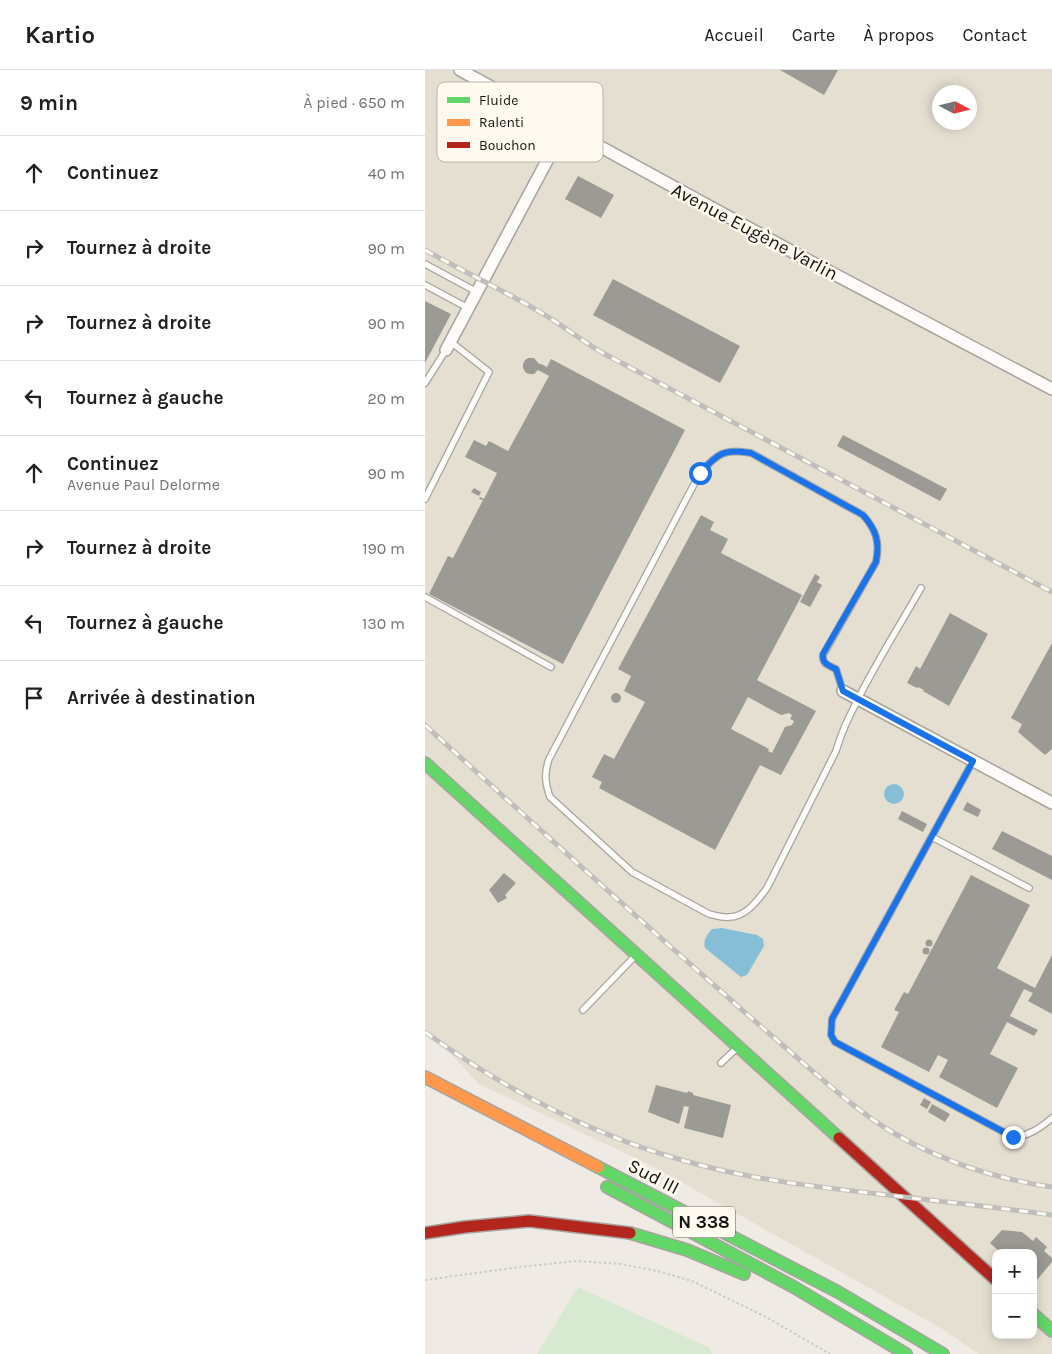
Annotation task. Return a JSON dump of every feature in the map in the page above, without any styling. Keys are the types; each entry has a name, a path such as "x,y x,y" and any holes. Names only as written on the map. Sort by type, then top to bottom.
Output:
{"main road":[{"path":"425,763 992,1276"},
{"path":"425,1065 448,1079 461,1096"},
{"name":"Sud III","path":"425,1077 838,1292 943,1354"},
{"name":"Sud III","path":"600,1183 792,1286 906,1354"},
{"path":"425,1233 529,1221 632,1233 687,1250 768,1285 792,1286"},
{"path":"1037,1318 1052,1331"}],"street":[{"name":"Avenue Eugène Varlin","path":"460,70 482,82"},
{"name":"Avenue Eugène Varlin","path":"603,148 800,256 1052,389"},
{"path":"448,346 546,162"},
{"path":"843,691 1052,803"}],"lane":[{"path":"425,264 477,292"},
{"path":"425,285 468,308"},
{"path":"425,383 448,346 489,372 425,499"},
{"path":"843,691 836,669 823,662 823,654 876,562 878,545 873,526 863,515 751,453 728,451 715,457 700,473 549,759 546,767 546,786 550,796 632,872 709,914 722,917 736,916 746,911 767,888 836,752 841,734 869,676 921,588"},
{"path":"425,597 551,667"},
{"path":"973,761 832,1019 831,1035 835,1042 1013,1137 1023,1136 1039,1129 1052,1118"},
{"path":"932,837 1029,888"},
{"path":"583,1010 636,955"},
{"path":"721,1063 738,1047"}],"path":[{"path":"425,1280 577,1261 621,1264 657,1271 692,1281 766,1317 830,1354"}],"shaded area":[{"path":"425,70 1052,70 1052,1354 979,1354 944,1330 654,1167 479,1084 425,1027"}],"green space":[{"path":"578,1287 710,1348 712,1354 537,1354"}],"water":[{"path":"894,784 901,787 904,794 901,801 894,804 887,801 884,794 887,787"},
{"path":"722,928 757,935 763,939 764,946 747,975 741,977 705,948 705,940 712,929"}],"building":[{"path":"780,70 838,70 824,95"},
{"path":"578,176 614,195 601,218 565,199"},
{"path":"613,279 740,346 720,383 593,315"},
{"path":"425,301 451,314 425,363"},
{"path":"528,358 534,358 539,364 547,367 551,359 685,430 563,664 429,594 448,556 453,558 483,500 479,499 480,497 484,499 497,473 465,457 474,440 486,446 489,441 508,451 549,376 538,370 534,374 526,373 523,364"},
{"path":"843,435 947,489 940,501 837,446"},
{"path":"474,488 481,492 479,496 471,492"},
{"path":"701,515 714,522 710,530 728,539 721,553 802,595 757,680 816,711 781,775 760,765 715,850 599,788 602,782 592,777 604,754 614,759 645,702 624,691 631,676 618,669","holes":["748,697 781,715 789,713 792,715 790,719 794,721 792,725 785,727 772,753 768,751 769,749 731,729"]},
{"path":"815,574 820,577 817,582 822,585 810,607 800,602"},
{"path":"950,613 988,634 949,706 924,690 907,683 916,666 920,669"},
{"path":"1052,643 1052,749 1045,755 1018,732 1022,724 1011,718"},
{"path":"614,693 618,693 621,698 620,702 614,703 611,700 611,696"},
{"path":"967,802 981,810 978,817 963,810"},
{"path":"902,811 927,824 923,832 898,819"},
{"path":"1002,831 1052,856 1052,880 992,849"},
{"path":"504,873 516,883 505,895 507,898 498,903 489,890"},
{"path":"971,875 1030,905 997,968 1035,988 1052,955 1052,1014 1028,1001 1033,993 1024,989 1010,1016 1038,1030 1034,1036 1007,1022 990,1054 1018,1068 997,1108 939,1077 948,1060 938,1055 929,1072 881,1047 899,1012 894,1010 904,992 908,994"},
{"path":"929,939 933,943 929,947 925,943"},
{"path":"926,947 930,951 926,955 922,951"},
{"path":"656,1085 687,1093 688,1091 693,1093 693,1095 731,1105 723,1138 684,1128 689,1107 684,1106 679,1124 648,1112"},
{"path":"924,1098 931,1102 927,1109 920,1105"},
{"path":"932,1104 950,1114 945,1122 928,1112"},
{"path":"1002,1230 1022,1232 1033,1241 1036,1237 1047,1247 1044,1251 1052,1258 1052,1262 1037,1280 1037,1249 997,1249 990,1243"}],"railway":[{"path":"425,250 542,313 601,352 1052,592"},
{"path":"425,725 693,967 839,1094 860,1110 892,1132 949,1160 990,1174 1052,1187"},
{"path":"425,1032 488,1074 554,1110 623,1141 696,1164 741,1174 833,1189 1052,1215"}],"traffic: fast":[{"path":"425,763 839,1138"},
{"path":"598,1167 838,1292 943,1354"},
{"path":"607,1187 792,1286 906,1354"},
{"path":"630,1233 687,1250 744,1274"},
{"path":"1037,1318 1052,1331"}],"traffic: slow":[{"path":"425,1077 598,1167"}],"traffic: jam":[{"path":"839,1138 992,1276"},
{"path":"425,1233 529,1221 630,1233"}],"route":[{"path":"700,473 715,457 728,451 751,453 863,515 873,526 878,545 876,562 823,654 822,660 836,669 843,691 973,761 832,1019 831,1035 835,1042 1013,1137"}]}
